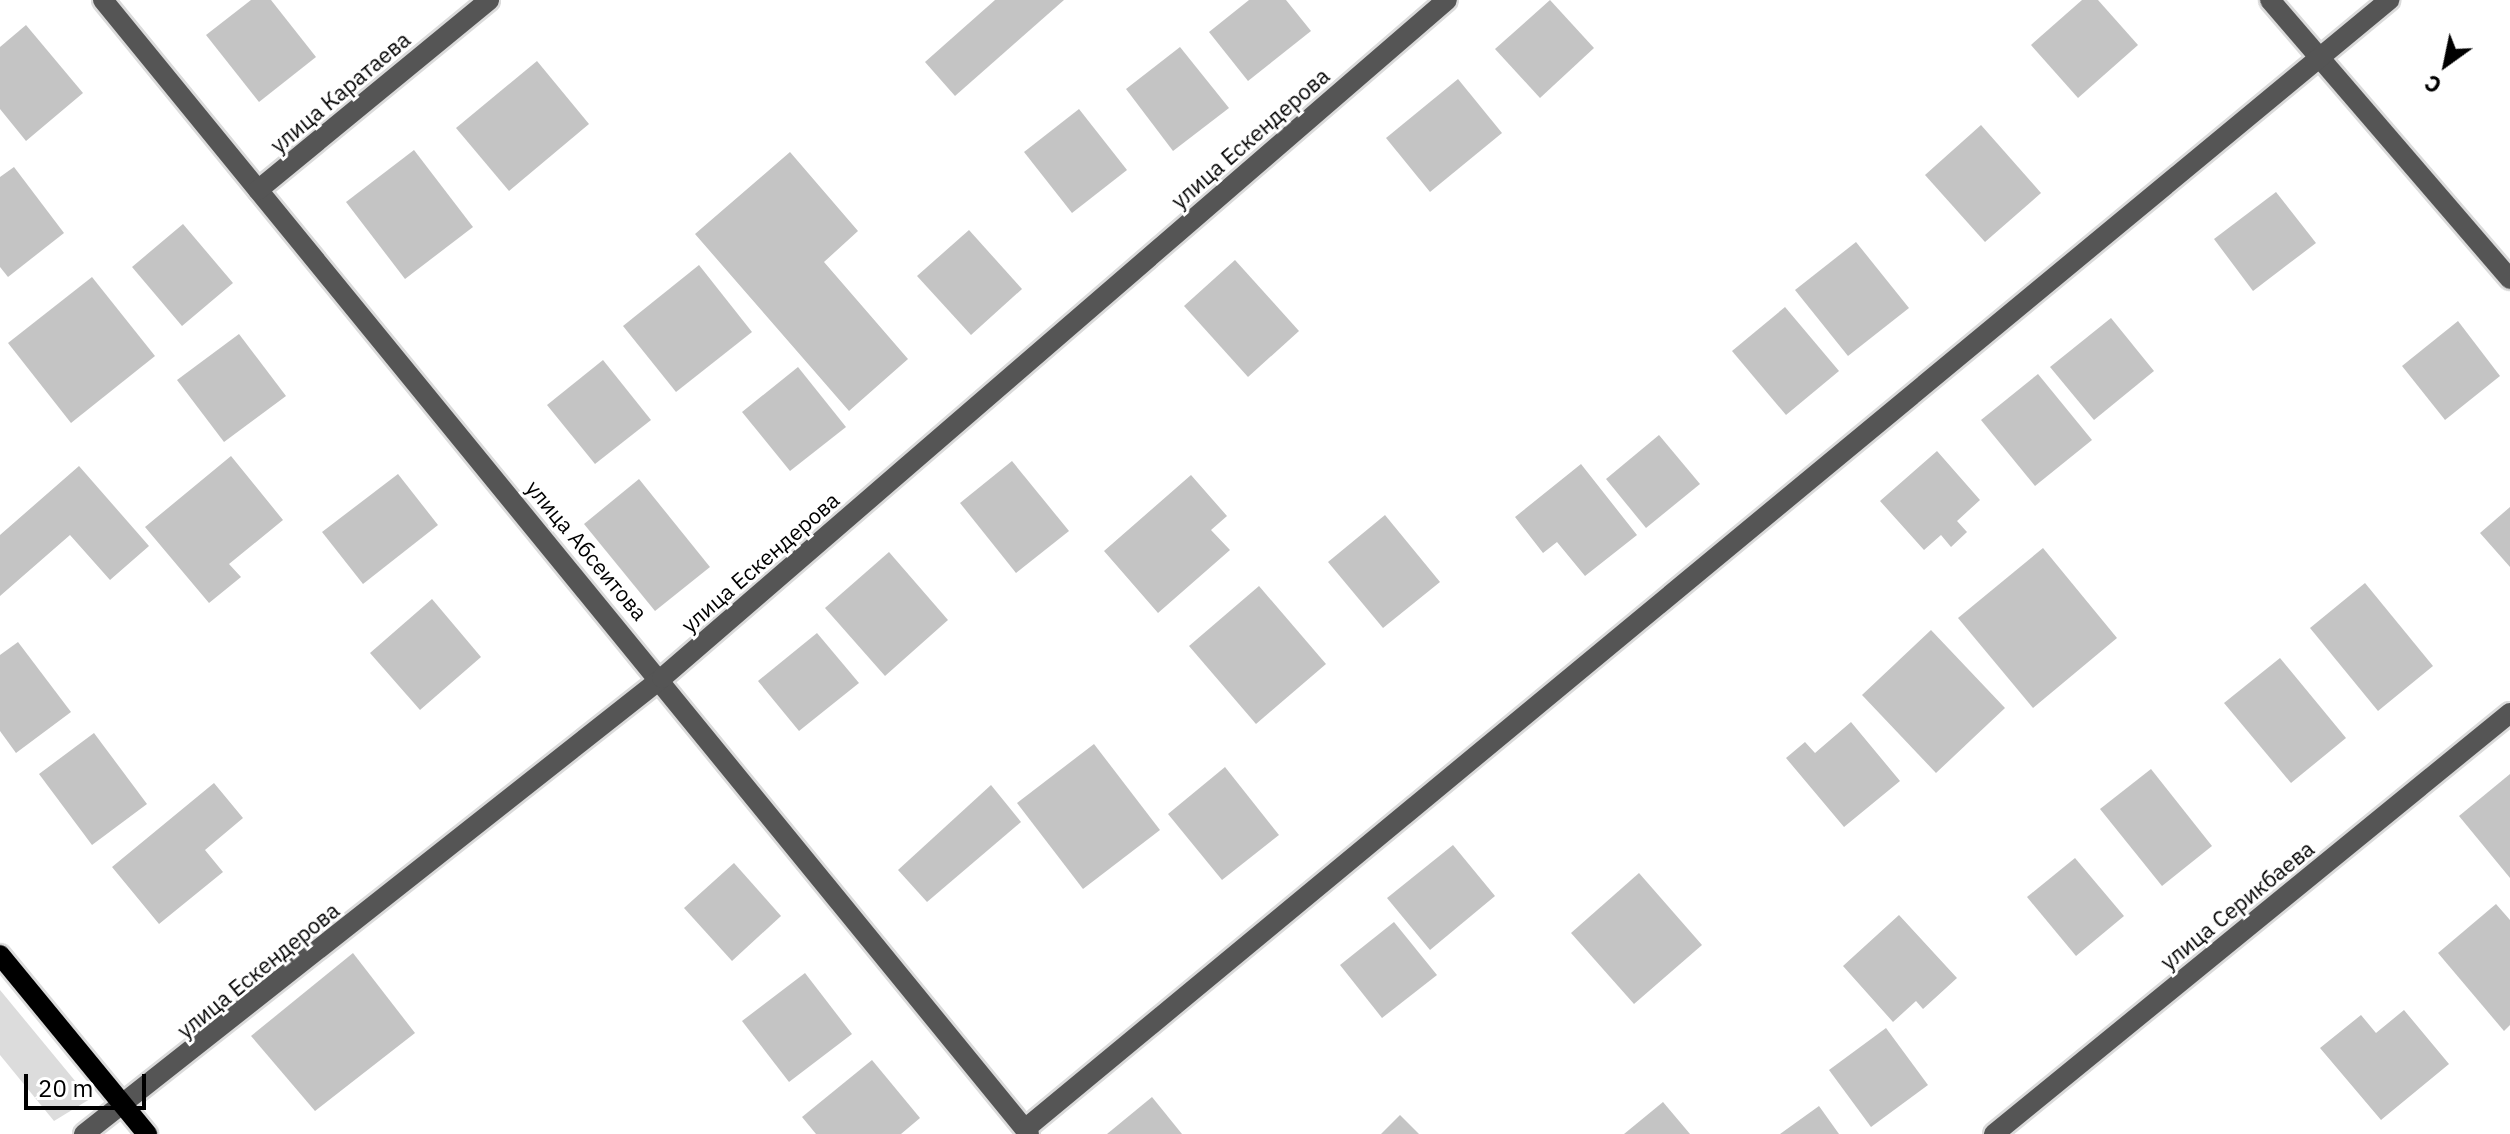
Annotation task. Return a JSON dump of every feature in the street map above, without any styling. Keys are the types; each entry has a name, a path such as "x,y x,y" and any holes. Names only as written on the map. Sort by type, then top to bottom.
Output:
{"main road":[{"path":"0,955 147,1134"}],"street":[{"name":"улица Абсеитова","path":"103,0 662,678 1027,1132"},
{"name":"улица Каратаева","path":"258,190 489,0"},
{"name":"улица Ескендерова","path":"84,1134 125,1107 662,678 1447,0"},
{"path":"2270,0 2510,279"},
{"path":"1027,1132 2389,0"},
{"name":"улица Серикбаева","path":"1994,1134 2510,713"}],"shaded area":[{"path":"0,990 90,1099 54,1121 0,1055"}],"building":[{"path":"251,0 271,0 316,57 259,102 206,35"},
{"path":"995,0 1064,0 955,96 925,62"},
{"path":"1249,0 1286,0 1311,31 1248,81 1209,32"},
{"path":"1550,0 1594,48 1540,98 1495,49"},
{"path":"2082,0 2098,0 2138,45 2078,98 2031,45"},
{"path":"26,25 83,93 26,141 0,109 0,47"},
{"path":"1180,47 1229,108 1173,151 1126,89"},
{"path":"537,61 589,124 509,191 456,128"},
{"path":"1458,79 1502,133 1430,192 1386,138"},
{"path":"1079,109 1127,170 1072,213 1024,152"},
{"path":"1981,125 2041,193 1985,242 1925,175"},
{"path":"414,150 473,227 405,279 346,202"},
{"path":"790,152 858,231 824,262 908,359 849,411 695,234"},
{"path":"14,167 64,233 8,277 0,267 0,177"},
{"path":"2276,192 2316,243 2253,291 2214,239"},
{"path":"183,224 233,283 182,326 132,267"},
{"path":"969,230 1022,289 971,335 917,276"},
{"path":"1856,242 1909,308 1848,356 1795,290"},
{"path":"1235,260 1299,331 1248,377 1184,306"},
{"path":"699,265 752,332 676,392 623,326"},
{"path":"92,277 155,356 71,423 8,343"},
{"path":"1785,307 1839,371 1786,415 1732,351"},
{"path":"2111,318 2154,371 2094,420 2050,367"},
{"path":"2458,321 2500,376 2445,420 2402,366"},
{"path":"239,334 286,396 224,442 177,380"},
{"path":"603,360 651,420 595,464 547,405"},
{"path":"798,367 846,427 790,471 742,412"},
{"path":"2038,374 2092,440 2035,486 1981,420"},
{"path":"1659,435 1700,484 1646,528 1606,479"},
{"path":"1937,451 1980,500 1957,521 1967,532 1951,547 1941,535 1924,550 1880,501"},
{"path":"231,456 283,520 229,564 241,577 209,603 145,527"},
{"path":"1012,461 1069,531 1016,573 960,503"},
{"path":"1581,464 1637,535 1585,576 1557,542 1543,553 1515,517"},
{"path":"79,466 149,546 110,580 70,535 0,596 0,535"},
{"path":"398,474 438,525 363,584 322,532"},
{"path":"1191,475 1227,516 1211,530 1230,550 1158,613 1104,551"},
{"path":"639,479 710,567 655,611 584,524"},
{"path":"2510,507 2510,567 2480,533"},
{"path":"1385,515 1440,582 1383,628 1328,562"},
{"path":"2043,548 2117,638 2033,708 1958,618"},
{"path":"889,552 948,620 885,676 825,608"},
{"path":"2365,583 2433,666 2378,711 2310,628"},
{"path":"1259,586 1326,664 1256,724 1189,646"},
{"path":"432,599 481,657 420,710 370,653"},
{"path":"1931,630 2005,708 1936,773 1862,695"},
{"path":"817,633 859,683 799,731 758,681"},
{"path":"18,642 71,712 16,753 0,731 0,655"},
{"path":"2280,658 2346,738 2291,783 2224,703"},
{"path":"1851,722 1900,781 1844,827 1786,758 1805,742 1815,753"},
{"path":"94,733 147,804 92,845 39,774"},
{"path":"1094,744 1160,830 1083,889 1017,803"},
{"path":"1225,767 1279,835 1222,880 1168,814"},
{"path":"2151,769 2212,846 2162,886 2100,809"},
{"path":"2510,774 2510,878 2459,816"},
{"path":"214,783 243,818 205,850 223,872 159,924 112,867"},
{"path":"991,785 1021,822 927,902 898,870"},
{"path":"1453,845 1495,896 1430,950 1387,898"},
{"path":"2075,858 2124,916 2076,956 2027,897"},
{"path":"734,863 781,916 732,961 684,908"},
{"path":"1639,873 1702,945 1634,1004 1571,933"},
{"path":"2496,904 2510,920 2510,1025 2504,1031 2438,953"},
{"path":"1899,915 1957,978 1923,1009 1916,1001 1893,1022 1843,966"},
{"path":"1394,922 1437,975 1382,1018 1340,965"},
{"path":"353,953 415,1033 315,1111 251,1036"},
{"path":"805,973 852,1034 789,1082 742,1021"},
{"path":"2404,1010 2449,1064 2381,1120 2320,1048 2361,1015 2376,1033"},
{"path":"1886,1028 1928,1085 1871,1127 1829,1070"},
{"path":"872,1060 920,1118 901,1134 816,1134 802,1117"},
{"path":"1152,1097 1182,1134 1107,1134"},
{"path":"1663,1102 1690,1134 1624,1134"},
{"path":"1819,1106 1839,1134 1780,1134"},
{"path":"1400,1115 1419,1134 1381,1134"}]}
